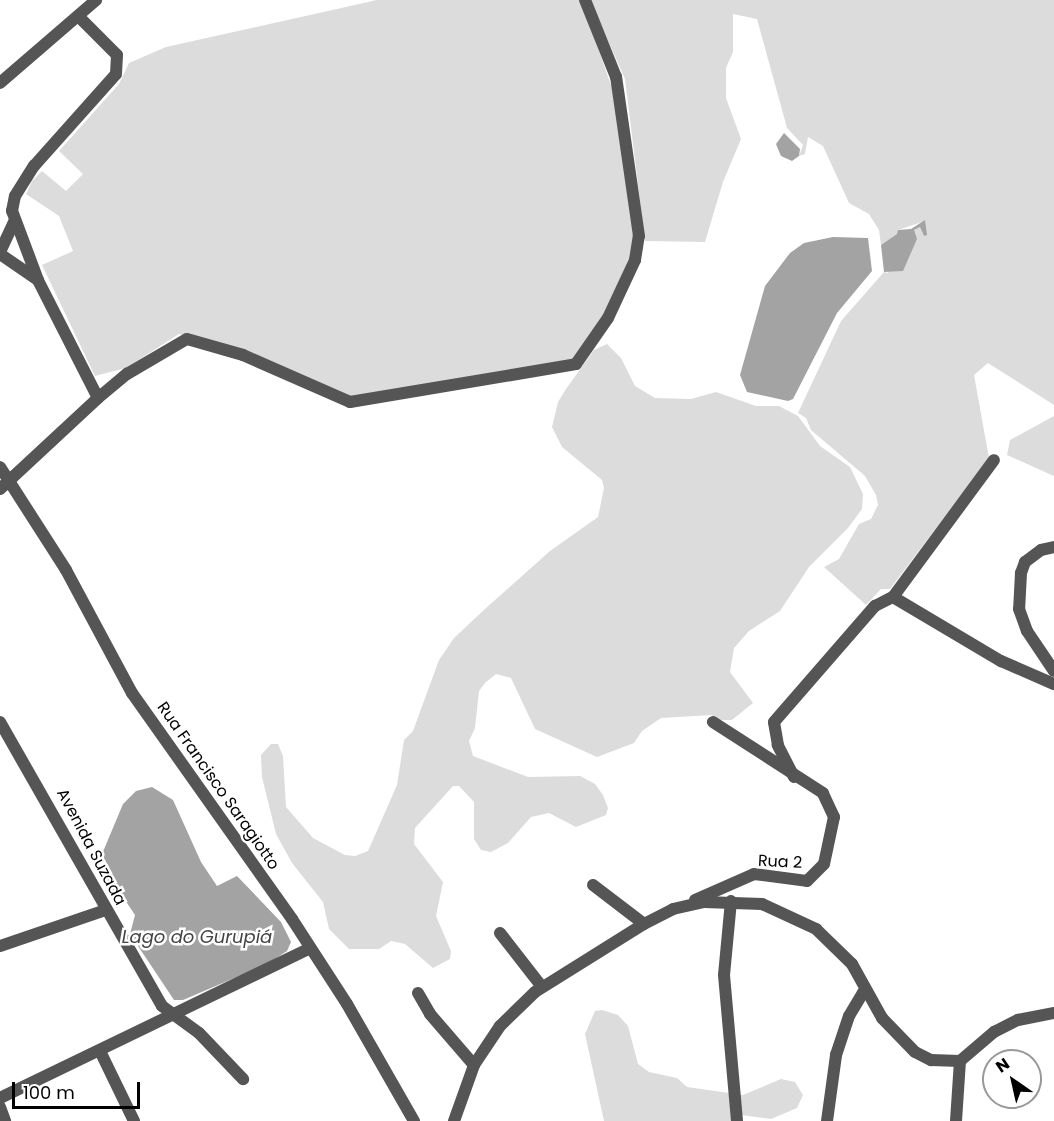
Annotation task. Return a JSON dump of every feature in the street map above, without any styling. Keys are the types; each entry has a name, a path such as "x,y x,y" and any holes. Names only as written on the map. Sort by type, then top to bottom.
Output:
{"street":[{"path":"0,83 96,0"},
{"path":"5,485 127,374 188,339 243,356 350,402 576,364 608,318 635,260 639,236 616,77 585,0"},
{"path":"78,16 111,46 119,63 116,74 23,182 12,211 14,222 38,280 98,398"},
{"path":"14,222 0,253 38,280"},
{"path":"794,777 778,745 774,722 875,606 893,597 994,460"},
{"name":"Rua Francisco Saragiotto","path":"0,467 5,485 66,570 132,693 347,1004 414,1121"},
{"path":"1054,547 1041,550 1025,562 1021,573 1019,609 1027,631 1054,670"},
{"path":"893,597 1001,661 1054,684"},
{"name":"Avenida Suzada","path":"0,722 162,1006 199,1033 243,1079"},
{"name":"Rua 2","path":"673,909 754,874 807,881 824,864 834,817 823,794 713,722"},
{"path":"593,885 644,924"},
{"path":"731,901 724,975 737,1121"},
{"path":"454,1121 474,1065 500,1026 542,987 644,924 673,909 731,901 762,904 816,929 852,964 882,1018 915,1052 931,1060 960,1061 994,1032 1018,1020 1054,1013"},
{"path":"0,946 106,909"},
{"path":"500,933 542,987"},
{"path":"0,1098 310,948"},
{"path":"827,1121 836,1055 849,1016 865,989"},
{"path":"418,993 430,1014 474,1065"},
{"path":"100,1051 134,1121"},
{"path":"956,1121 960,1061"},
{"path":"0,1107 5,1121"}],"shaded area":[{"path":"377,0 581,0 613,91 633,212 634,247 603,317 575,359 353,399 179,334 126,368 95,376 42,265 73,251 59,216 26,194 32,181 42,171 66,191 83,174 59,151 119,84 129,63 166,47"},
{"path":"590,0 1054,0 1054,405 988,363 974,375 989,458 890,589 881,589 866,605 824,567 839,559 859,524 871,519 878,505 876,495 865,476 811,430 806,418 798,413 841,321 884,272 888,273 914,230 920,227 924,236 925,221 898,230 898,234 881,245 879,230 869,214 849,203 823,146 808,137 805,154 799,156 803,145 787,128 757,19 733,14 733,52 726,68 726,98 741,139 723,182 705,242 645,241 625,79"},
{"path":"607,344 621,358 635,386 655,398 691,399 716,392 756,406 779,406 798,416 820,446 850,467 863,494 862,509 848,528 809,567 780,611 749,631 734,648 730,672 753,703 732,720 717,720 712,715 661,718 642,731 634,743 597,757 535,729 511,678 496,674 485,683 479,691 475,728 469,741 473,756 528,777 580,776 595,784 603,795 608,808 606,815 576,827 549,813 531,817 508,843 491,852 481,850 474,839 474,802 459,786 453,786 415,828 414,844 443,882 436,916 451,951 450,959 433,968 405,944 391,941 379,949 349,949 329,929 323,902 292,863 276,834 262,777 261,755 271,744 278,744 283,756 286,807 313,838 345,855 355,856 368,851 397,785 404,740 413,731 439,660 454,638 550,551 598,517 604,488 602,480 562,447 552,427 558,402 566,389 594,350"},
{"path":"1054,416 1054,476 1007,455 1010,440"},
{"path":"602,1010 618,1015 628,1026 638,1064 649,1072 677,1078 687,1087 743,1095 781,1079 795,1082 803,1095 797,1108 771,1119 741,1115 731,1121 604,1121 585,1034 595,1011"}],"water":[{"path":"784,133 800,149 799,156 792,161 781,156 776,144"},
{"path":"925,220 927,235 924,236 920,227 914,230 917,239 903,271 884,272 881,245 897,234 898,230 911,229"},
{"path":"833,237 868,238 872,271 837,313 793,399 788,401 747,392 740,375 765,286 790,253 804,243"},
{"name":"Lago do Gurupiá","path":"152,787 173,800 201,862 217,886 237,876 281,922 291,942 287,951 267,964 183,1000 174,1000 130,934 135,915 127,903 114,895 97,866 123,804 136,791"}]}
